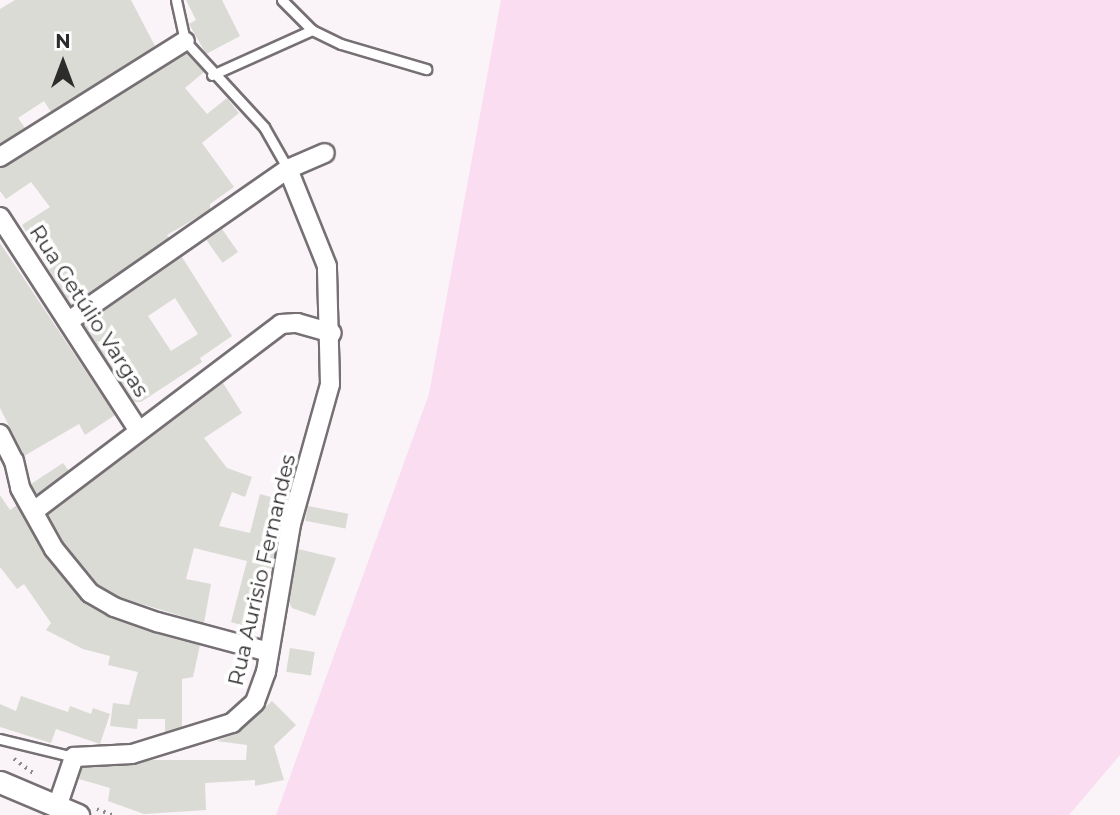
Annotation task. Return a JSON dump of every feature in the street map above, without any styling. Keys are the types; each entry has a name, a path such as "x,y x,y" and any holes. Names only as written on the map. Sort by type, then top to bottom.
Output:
{"street":[{"path":"0,157 186,41"},
{"path":"69,321 288,170 326,153"},
{"name":"Rua Aurisio Fernandes","path":"74,757 132,754 232,723 255,702 269,652 291,524 330,384 332,333 327,266 288,170"},
{"name":"Rua Getúlio Vargas","path":"0,217 139,430"},
{"path":"34,511 281,324 298,323 332,333"},
{"path":"0,434 34,511 69,571 102,600 158,622 269,652"},
{"path":"57,807 74,757"},
{"path":"0,782 78,815"}],"lane":[{"path":"176,0 186,41 212,75 264,127 288,170"},
{"path":"282,0 312,30 341,44 426,69"},
{"path":"212,75 312,30"},
{"path":"0,739 74,757"}],"shaded area":[{"path":"501,0 1120,0 1120,755 1069,815 276,815 429,394"}],"building":[{"path":"15,0 131,0 155,46 51,112 44,101 18,118 25,128 0,144 0,9"},
{"path":"186,0 222,0 240,36 206,54 189,24 196,20"},
{"path":"187,53 204,72 185,88 207,114 227,98 239,113 202,143 234,187 210,204 210,210 167,235 169,238 71,306 22,225 50,207 31,182 6,199 0,191 0,168"},
{"path":"222,229 238,252 222,263 206,240"},
{"path":"0,243 115,415 85,435 79,424 24,456 0,408"},
{"path":"182,257 232,336 200,358 202,362 141,402 134,402 84,325","holes":["175,298 198,334 171,351 148,316"]},
{"path":"223,383 242,413 204,438 227,468 252,477 245,497 232,492 219,526 250,533 260,494 286,501 272,569 264,567 248,627 231,622 247,561 194,548 186,579 211,584 204,623 119,597 98,584 63,543 48,515"},
{"path":"63,463 69,471 37,495 31,484"},
{"path":"0,495 10,510 17,505 45,556 84,603 110,618 200,645 193,677 182,679 182,727 165,732 165,719 138,719 137,729 110,726 113,703 129,705 138,672 108,665 110,656 83,649 46,630 51,623 24,584 17,589 0,567"},
{"path":"308,506 348,514 345,529 305,521"},
{"path":"298,549 336,558 315,616 292,608 289,602"},
{"path":"290,648 315,652 311,676 286,672"},
{"path":"21,696 68,712 70,706 91,714 93,708 110,714 100,744 56,729 51,743 0,727 0,704 16,711"},
{"path":"272,701 296,725 274,746 284,780 255,786 255,780 205,783 206,810 144,814 108,801 110,788 79,779 82,768 152,760 246,760 247,745 217,741 239,732"}]}
